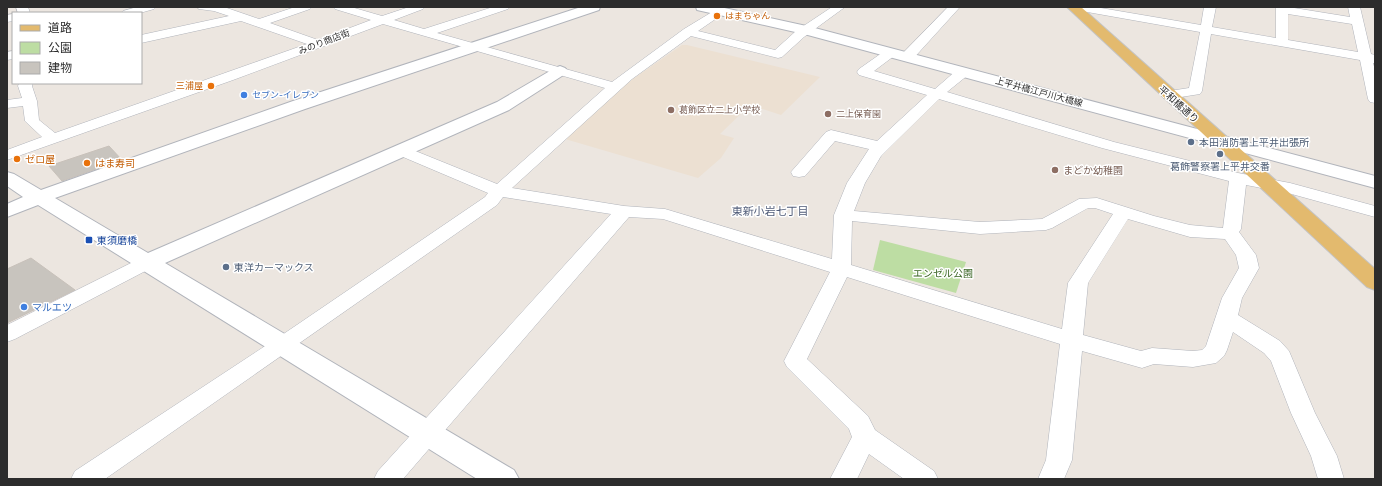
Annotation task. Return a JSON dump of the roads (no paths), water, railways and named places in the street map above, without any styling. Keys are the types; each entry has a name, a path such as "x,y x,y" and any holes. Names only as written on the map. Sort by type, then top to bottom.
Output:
{"main road":[{"name":"平和橋通り","path":"1073,7 1375,282"}],"street":[{"path":"131,12 150,7"},
{"path":"203,7 216,8 319,44"},
{"path":"258,22 306,7"},
{"path":"339,7 424,33 615,87"},
{"name":"みのり商店街","path":"7,155 228,77 419,7"},
{"path":"424,33 504,7"},
{"path":"7,211 40,197 292,108 472,46 594,7"},
{"name":"上平井橋江戸川大橋線","path":"702,7 724,9 806,30 1375,182"},
{"path":"688,32 778,54 806,30 839,7"},
{"path":"907,57 954,7"},
{"path":"1076,7 1120,11 1206,31 1370,59"},
{"path":"1168,95 1195,91 1210,7"},
{"path":"1354,7 1356,21 1370,59 1375,99"},
{"path":"1282,44 1282,8 1356,21"},
{"path":"84,479 491,201 499,191 627,76 711,16 724,9"},
{"path":"142,39 242,17"},
{"path":"890,53 864,72 1062,132 1238,178 1290,188 1375,212"},
{"path":"7,334 148,262 503,106 560,71"},
{"path":"925,479 866,437 859,423 795,361 841,269 843,215 856,183 874,153 937,94 963,72"},
{"path":"26,84 30,101 32,120 52,138"},
{"path":"7,104 30,101"},
{"path":"799,172 831,135 880,147"},
{"path":"402,151 499,191 624,211 665,214 1142,360 1152,356 1193,359 1208,356 1216,350 1232,298 1249,268 1246,254 1229,232"},
{"path":"7,178 148,262 503,479"},
{"path":"843,215 980,228 1046,224 1085,203 1097,203 1148,220 1190,231 1224,234 1232,229 1238,178"},
{"path":"387,479 624,211"},
{"path":"1051,479 1059,460 1078,283 1124,212"},
{"path":"1226,318 1272,347 1281,356 1303,413 1324,456 1331,479"},
{"path":"843,479 866,437"}],"place":[{"name":"はまちゃん","path":"717,16"},
{"name":"三浦屋","path":"211,86"},
{"name":"セブン-イレブン","path":"244,95"},
{"name":"葛飾区立二上小学校","path":"671,110"},
{"name":"二上保育園","path":"828,114"},
{"name":"本田消防署上平井出張所","path":"1191,142"},
{"name":"葛飾警察署上平井交番","path":"1220,154"},
{"name":"ゼロ屋","path":"17,159"},
{"name":"はま寿司","path":"87,163"},
{"name":"まどか幼稚園","path":"1055,170"},
{"name":"東須磨橋","path":"89,240"},
{"name":"東洋カーマックス","path":"226,267"},
{"name":"マルエツ","path":"24,307"}],"district":[{"name":"東新小岩七丁目","path":"770,211"}],"park label":[{"name":"エンゼル公園","path":"943,273"}]}
